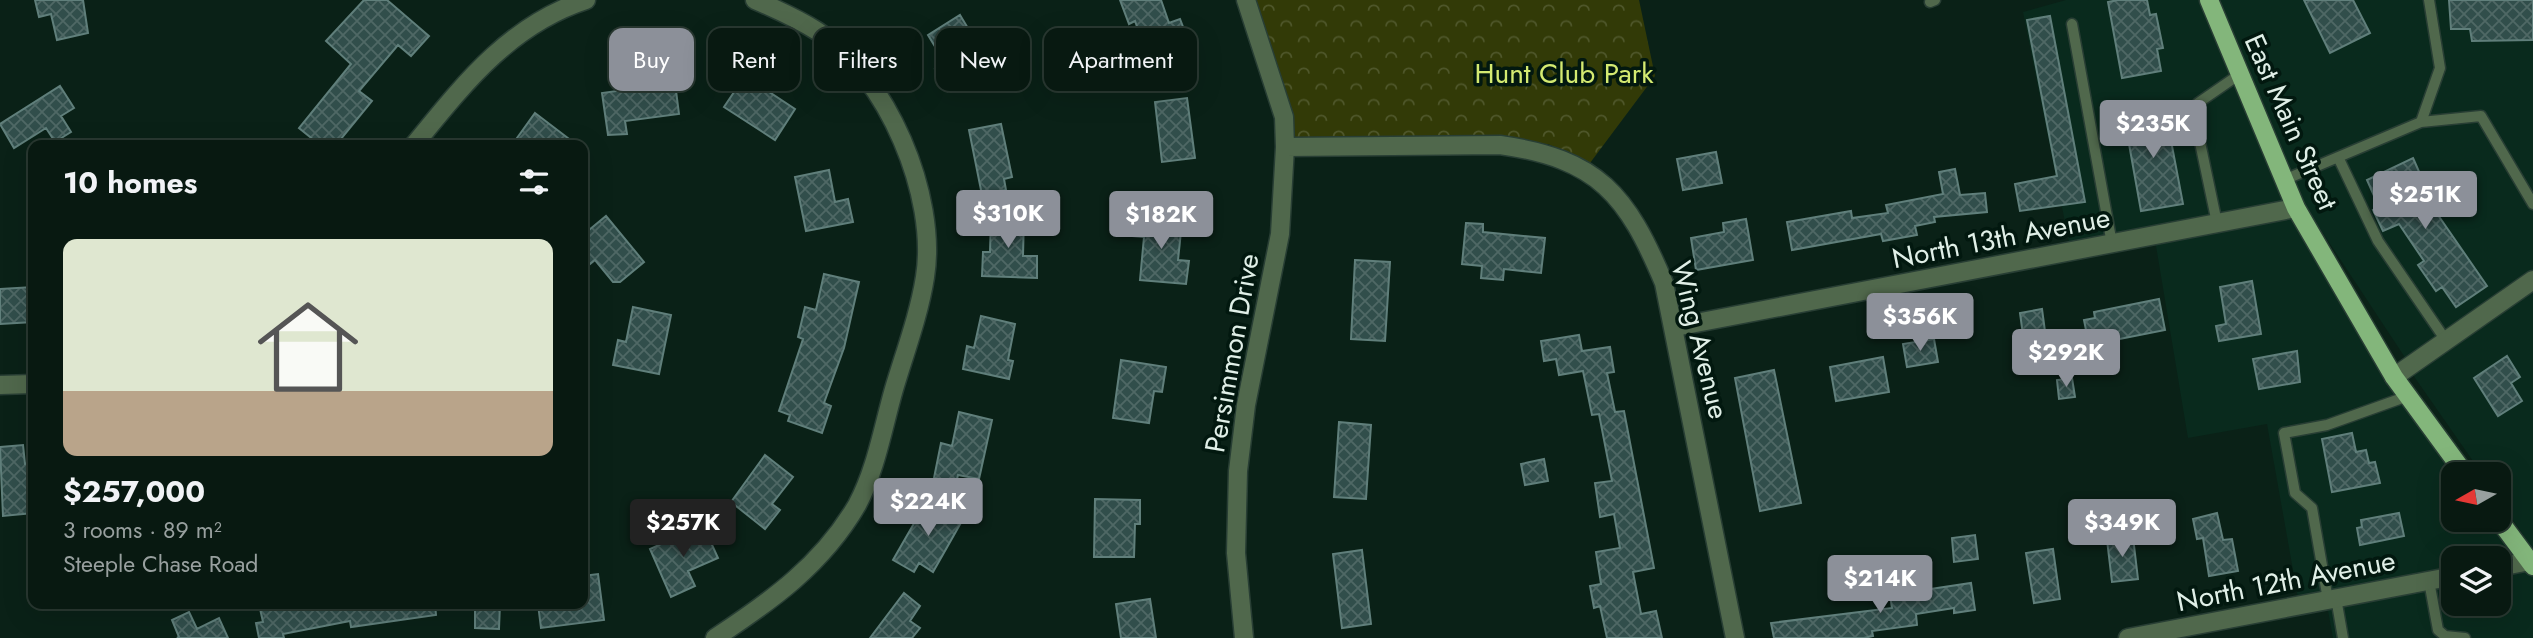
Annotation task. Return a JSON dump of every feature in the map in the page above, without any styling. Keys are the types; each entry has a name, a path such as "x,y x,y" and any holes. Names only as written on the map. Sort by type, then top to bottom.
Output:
{"main road":[{"name":"East Main Street","path":"2209,0 2296,208 2394,377 2456,462"},
{"path":"2508,532 2531,564"}],"street":[{"path":"418,140 489,57 521,32 586,0"},
{"path":"715,638 793,584 828,546 857,504 874,461 926,275 925,221 917,173 900,132 879,96 851,62 819,32 755,0"},
{"name":"Persimmon Drive","path":"1244,638 1236,553 1238,471 1245,405 1280,234 1285,147 1284,117 1246,0"},
{"name":"Wing Avenue","path":"1285,147 1500,145 1533,150 1567,161 1599,182 1627,206 1644,235 1664,283 1675,327 1735,638"},
{"name":"North 13th Avenue","path":"1675,327 2296,208"},
{"path":"2394,377 2533,280"},
{"path":"0,385 28,384"},
{"path":"2511,566 2531,564"},
{"name":"North 12th Avenue","path":"2128,638 2441,578"}],"lane":[{"path":"2421,122 2440,68 2429,0"},
{"path":"2072,24 2112,244"},
{"path":"2217,223 2193,114 2198,103 2240,74"},
{"path":"2284,180 2421,122 2481,116 2533,204"},
{"path":"2338,157 2378,241 2447,342"},
{"path":"2343,638 2312,508 2295,493 2284,433 2327,425 2408,396"},
{"path":"2429,580 2438,630 2445,636 2465,638"}],"shaded area":[{"path":"2066,0 2202,0 2288,205 2070,247 2023,12"},
{"path":"2216,0 2533,0 2533,271 2408,362 2305,206"},
{"path":"2294,215 2383,375 2447,462 2441,462 2441,532 2500,532 2511,546 2441,546 2441,571 2298,598 2267,424 2188,438 2155,240"},
{"path":"2533,289 2533,549 2511,517 2511,462 2474,462 2413,375"},
{"path":"2511,546 2519,557 2511,557"},
{"path":"2529,568 2533,574 2533,638 2333,638 2327,605 2441,584 2441,616 2511,616 2511,571"}],"green space":[{"name":"Hunt Club Park","path":"1252,0 1639,0 1655,76 1590,163 1548,144 1296,140 1284,117 1286,92"}],"building":[{"path":"35,0 83,0 88,33 57,40 51,14 39,17"},
{"path":"364,0 387,0 429,36 411,56 398,45 359,91 372,101 340,140 314,140 299,128 351,64 326,41"},
{"path":"1120,0 1161,0 1169,23 1180,19 1183,28 1137,28 1135,21 1129,24"},
{"path":"2147,0 2150,15 2156,14 2163,48 2157,49 2161,71 2122,78 2108,2"},
{"path":"2304,0 2353,0 2370,33 2330,53"},
{"path":"2449,0 2533,0 2533,40 2472,41 2470,29 2451,29"},
{"path":"960,15 968,28 939,28"},
{"path":"2050,16 2085,202 2020,211 2015,184 2057,176 2027,20"},
{"path":"936,30 936,48 928,35"},
{"path":"60,86 74,108 61,116 71,132 58,140 54,140 46,128 14,148 0,124"},
{"path":"676,91 679,114 625,121 627,134 608,135 602,93"},
{"path":"735,91 768,91 795,109 775,140 724,107"},
{"path":"1187,98 1195,158 1162,162 1155,102"},
{"path":"2165,109 2183,204 2141,211 2124,116"},
{"path":"535,113 570,140 516,140"},
{"path":"1001,124 1012,177 1004,179 1006,190 982,195 969,130"},
{"path":"1716,152 1722,183 1683,190 1677,159"},
{"path":"2413,158 2438,215 2487,286 2456,307 2442,287 2436,291 2418,265 2424,261 2399,224 2383,231 2373,210 2379,207 2367,180"},
{"path":"1955,169 1960,195 1985,193 1987,212 1934,217 1935,222 1915,226 1917,235 1883,241 1881,234 1792,250 1787,222 1851,211 1852,218 1888,213 1886,205 1943,194 1939,172"},
{"path":"829,170 835,202 848,199 853,222 806,231 795,177"},
{"path":"606,216 644,262 620,282 613,282 595,260 590,264 588,261 588,231"},
{"path":"991,216 1024,217 1023,256 1037,256 1037,278 982,276 983,252 990,252"},
{"path":"1134,218 1182,222 1178,260 1189,261 1186,284 1140,280 1144,237 1133,236"},
{"path":"1746,219 1753,260 1696,270 1691,238 1724,232 1723,223"},
{"path":"1466,223 1483,224 1483,232 1545,238 1541,273 1504,269 1503,280 1481,278 1482,266 1462,264"},
{"path":"1355,260 1390,262 1385,341 1351,339"},
{"path":"824,274 859,282 844,348 824,403 831,406 822,433 788,421 790,415 779,411 803,339 798,337 805,307 816,310"},
{"path":"2252,281 2261,334 2219,341 2216,326 2226,324 2220,287"},
{"path":"28,287 28,322 0,324 0,289"},
{"path":"2159,299 2165,330 2089,345 2084,320 2095,318 2094,312"},
{"path":"633,307 671,315 659,374 613,365 618,340 626,342"},
{"path":"2042,309 2048,354 2026,357 2020,313"},
{"path":"981,316 1015,324 1008,360 1013,361 1009,379 963,369 967,346 974,348"},
{"path":"1579,335 1582,351 1610,347 1614,372 1607,373 1615,412 1624,411 1654,568 1633,572 1641,614 1656,611 1662,638 1607,638 1600,606 1594,608 1590,586 1601,584 1596,552 1620,548 1614,514 1600,517 1595,483 1612,481 1599,414 1592,415 1583,371 1559,375 1556,359 1544,361 1541,341"},
{"path":"1934,339 1938,362 1907,367 1903,344"},
{"path":"2297,351 2300,382 2259,389 2253,359"},
{"path":"2507,356 2520,377 2511,383 2522,401 2498,416 2474,378"},
{"path":"1883,357 1889,392 1836,401 1830,367"},
{"path":"1121,360 1166,367 1162,392 1154,391 1149,423 1113,418"},
{"path":"1774,370 1801,503 1760,511 1735,378"},
{"path":"2072,378 2075,397 2059,399 2057,380"},
{"path":"959,412 992,420 979,479 958,475 956,483 934,478 941,443 952,446"},
{"path":"1339,422 1371,425 1366,499 1334,497"},
{"path":"2352,433 2356,452 2366,450 2369,463 2375,462 2380,483 2332,492 2322,439"},
{"path":"23,445 25,464 28,464 28,514 3,516 0,447"},
{"path":"765,455 793,477 772,504 780,510 765,529 731,502"},
{"path":"1544,459 1548,481 1525,485 1521,464"},
{"path":"928,499 963,519 933,572 919,563 914,572 893,560"},
{"path":"1095,499 1140,500 1140,524 1135,524 1134,557 1094,557"},
{"path":"2217,513 2223,540 2232,539 2238,571 2209,576 2203,538 2197,539 2193,519"},
{"path":"2399,513 2404,536 2360,545 2357,528 2362,527 2361,520"},
{"path":"703,525 718,558 688,571 695,586 671,597 650,549"},
{"path":"1975,535 1978,559 1954,562 1952,538"},
{"path":"2133,537 2138,579 2112,582 2107,540"},
{"path":"2053,549 2060,599 2034,603 2026,553"},
{"path":"1362,550 1371,624 1342,628 1333,554"},
{"path":"598,574 604,620 541,628 539,609 588,609 588,575"},
{"path":"1971,583 1975,610 1954,613 1954,608 1916,614 1917,625 1872,631 1873,636 1864,638 1774,638 1771,623 1892,608 1890,595"},
{"path":"904,593 920,606 910,621 920,628 912,638 870,638"},
{"path":"1150,599 1156,638 1121,638 1116,604"},
{"path":"260,609 435,609 436,615 351,627 350,621 283,634 284,638 259,638 256,623 263,622"},
{"path":"475,609 500,609 499,629 475,628"},
{"path":"189,612 197,629 219,618 228,638 177,638 179,637 172,620"}]}
